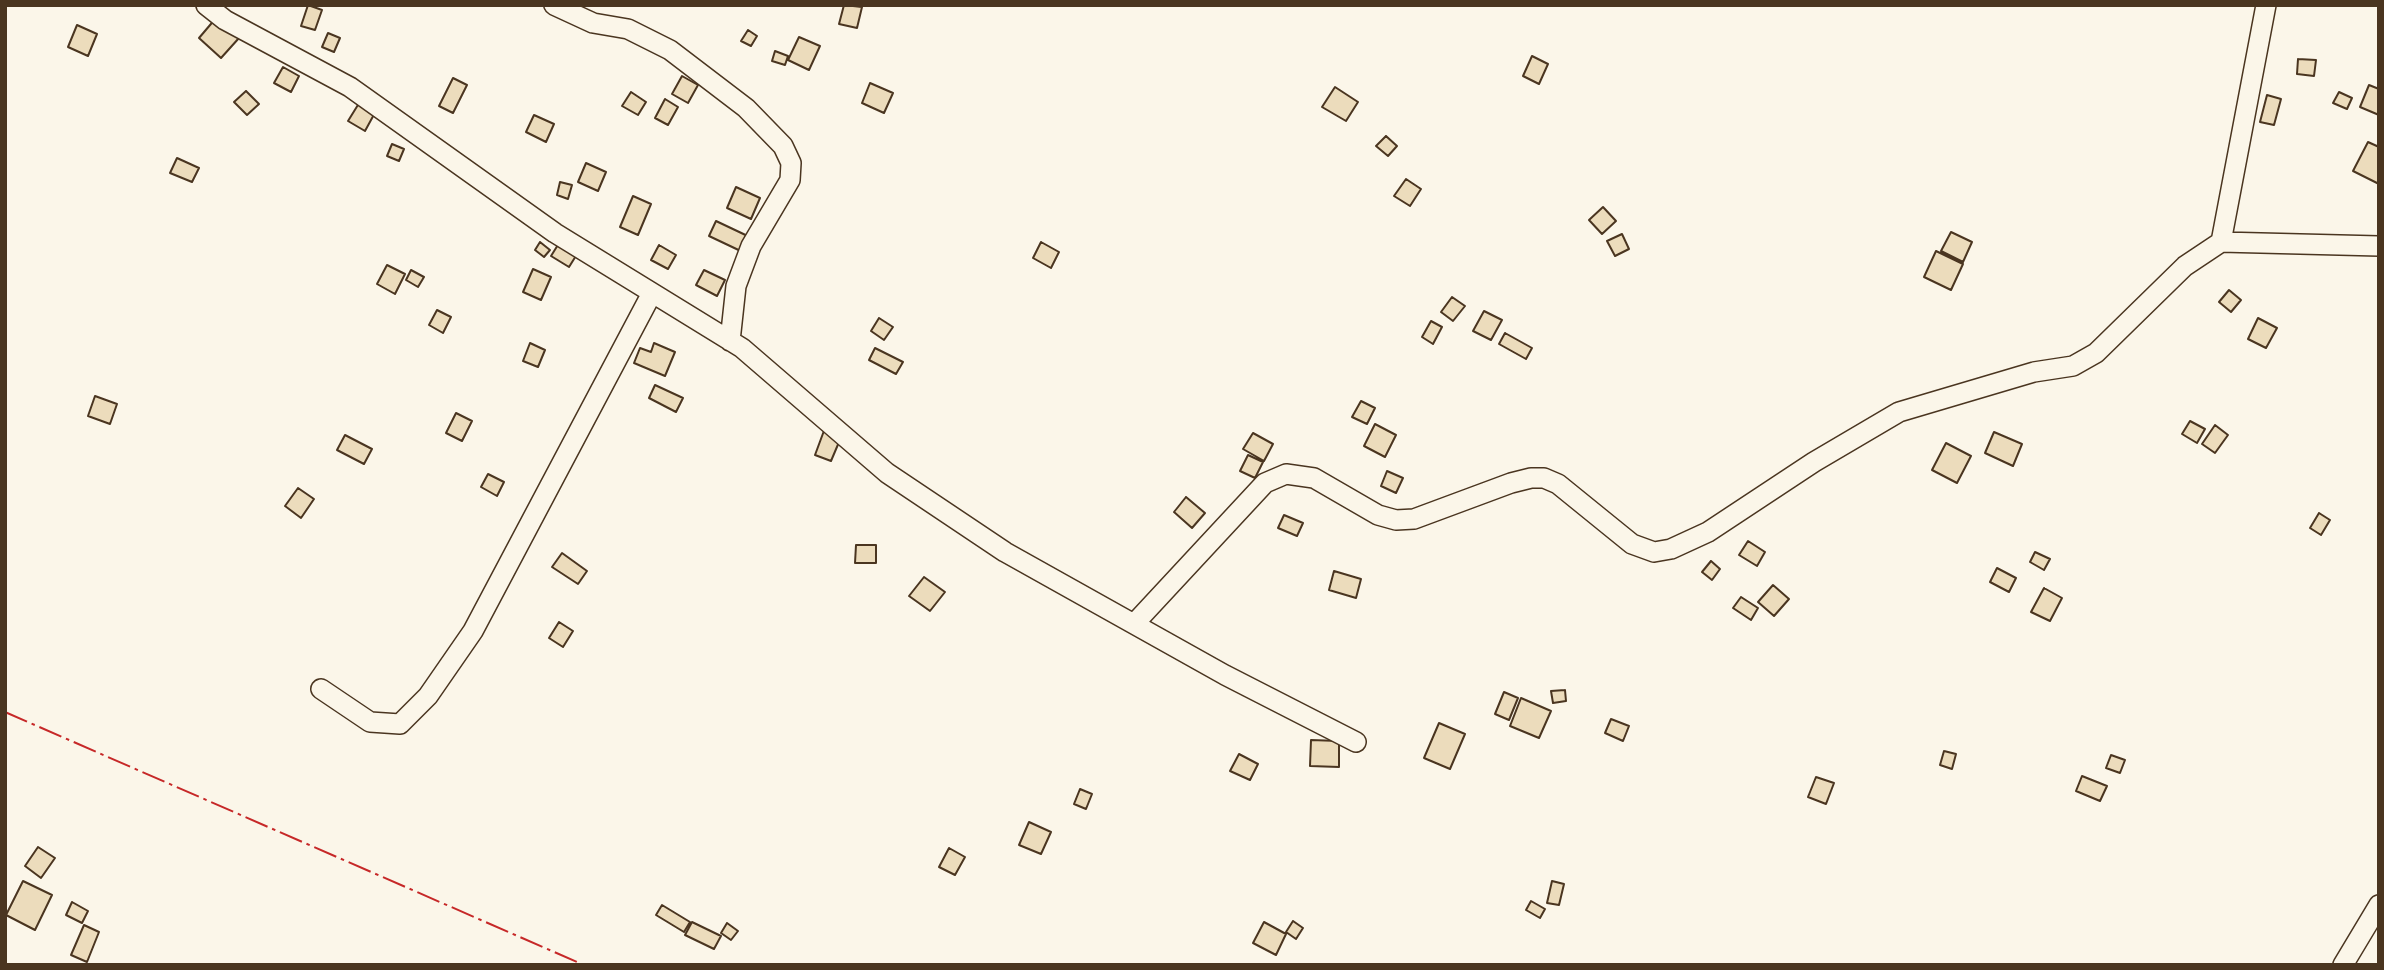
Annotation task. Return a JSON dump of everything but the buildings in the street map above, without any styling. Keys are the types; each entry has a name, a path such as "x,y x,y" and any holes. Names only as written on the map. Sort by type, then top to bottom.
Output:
{"street":[{"path":"206,5 225,20 350,87 555,233 742,348 887,473 1005,552 1225,675 1356,742"},
{"path":"554,5 593,23 628,29 670,50 746,108 783,146 791,163 790,180 751,246 743,266 736,286 730,341"},
{"path":"2221,242 2266,5"},
{"path":"1134,624 1265,483 1286,474 1314,478 1378,515 1396,520 1414,519 1511,482 1544,478 1558,484 1632,544 1654,552 1671,549 1708,532 1814,461 1899,412 2034,372 2073,366 2096,353 2185,266 2221,242 2379,246"},
{"path":"321,689 370,722 400,724 428,696 473,631 652,293"},
{"path":"2343,965 2379,905"}],"power":[{"path":"5,712 584,965"}]}
